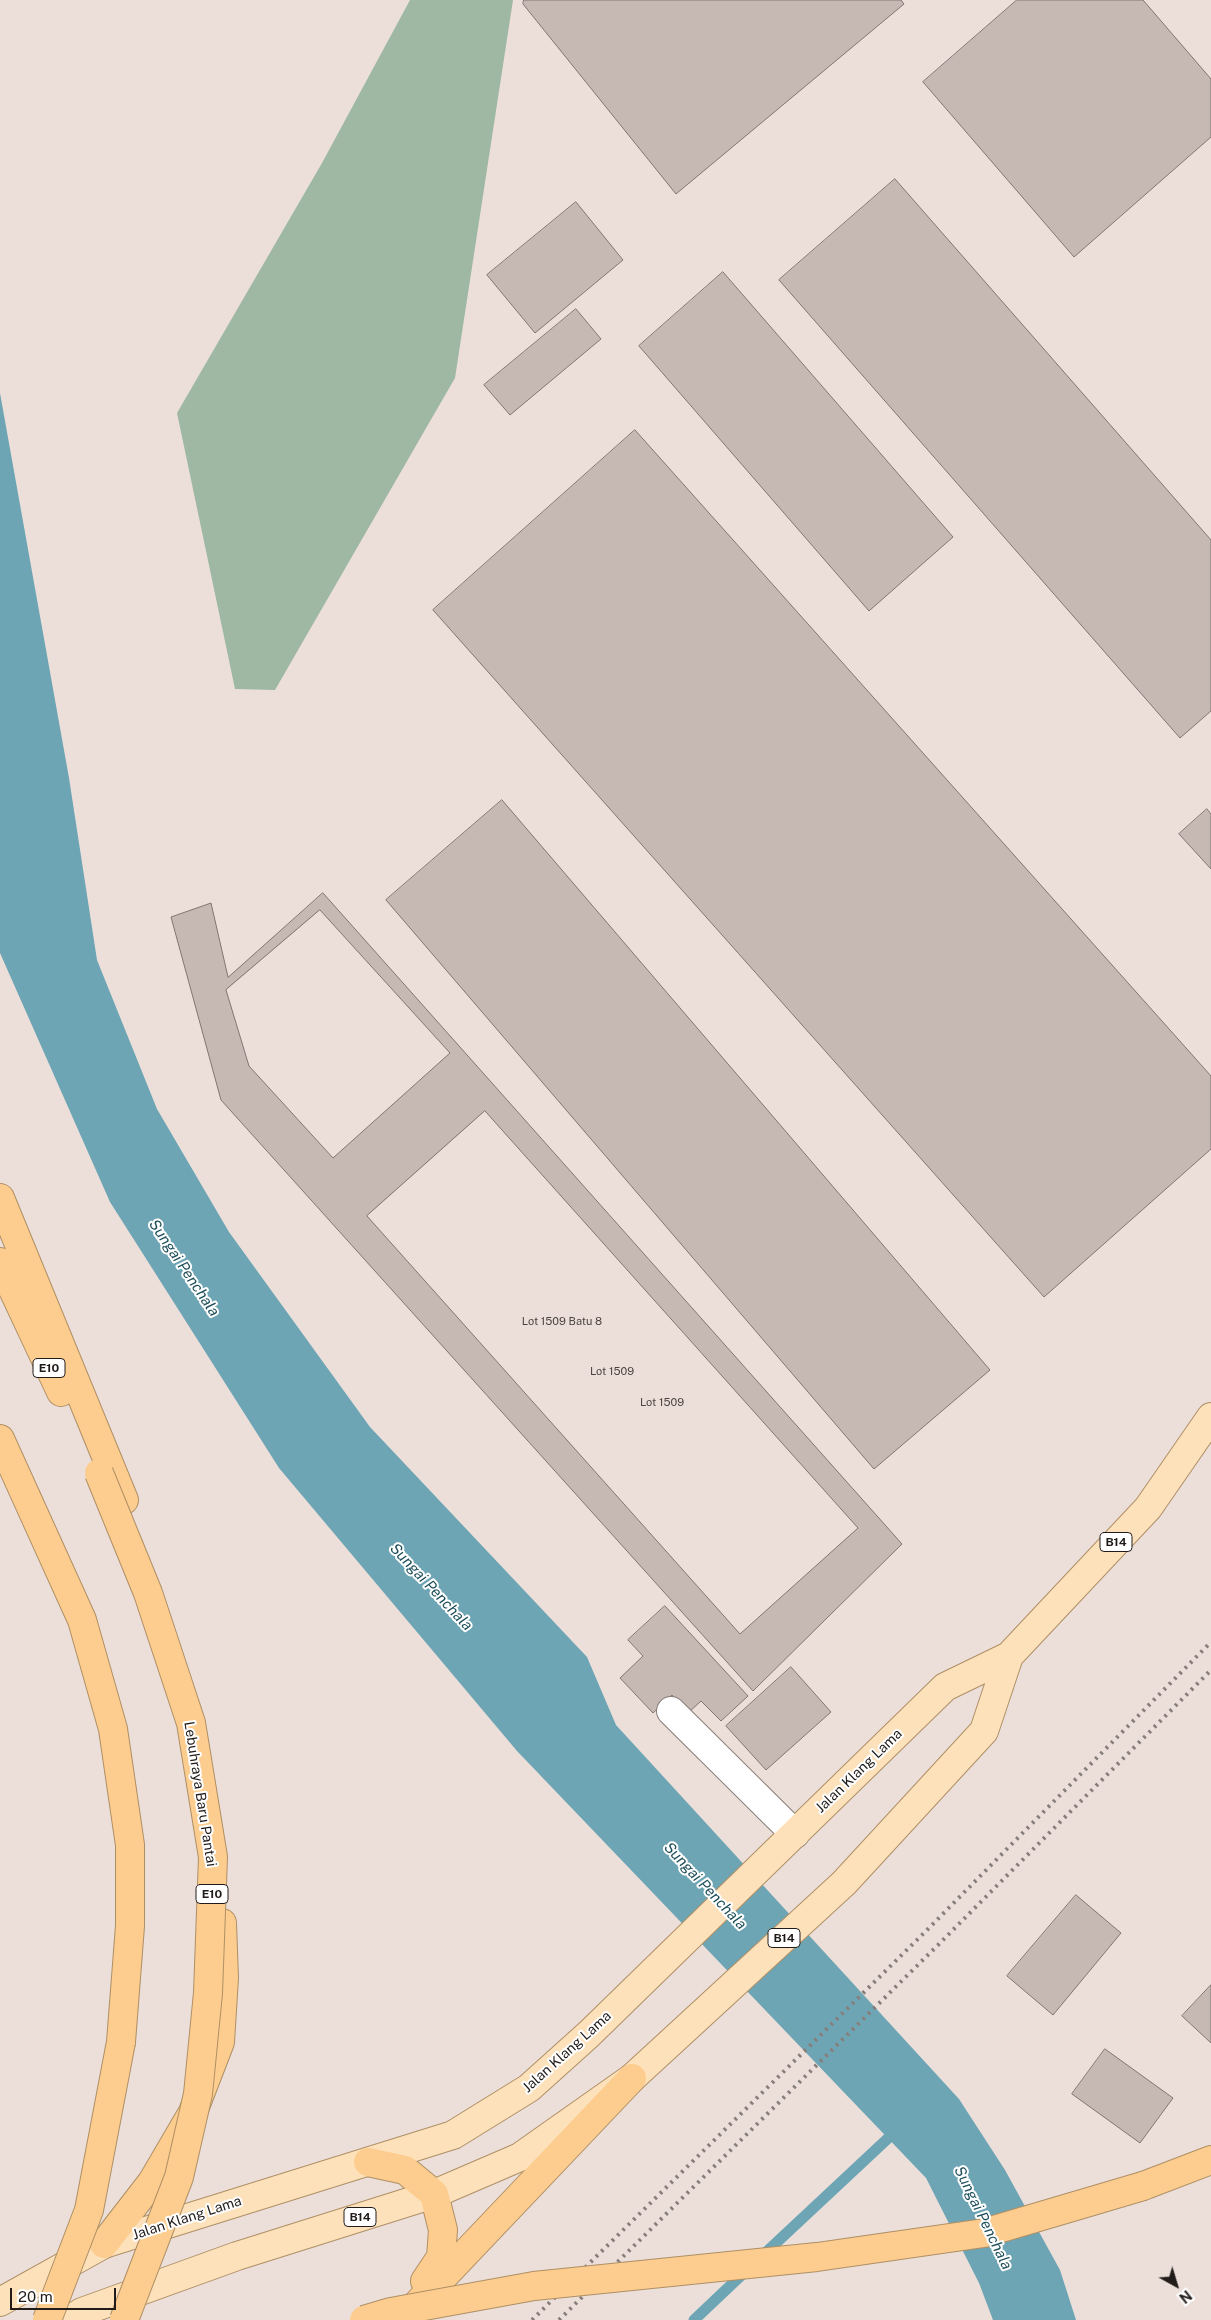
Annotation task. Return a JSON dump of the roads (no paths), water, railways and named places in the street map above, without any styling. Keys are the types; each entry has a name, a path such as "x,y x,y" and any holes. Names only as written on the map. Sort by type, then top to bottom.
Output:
{"highway":[{"path":"0,1198 160,1589 198,1714 217,1833 224,1978 220,2042 194,2112 152,2182 104,2244"},
{"name":"Lebuhraya Baru Pantai","path":"0,1262 102,1482 148,1593 191,1723 213,1858 208,1993 198,2094 179,2177 124,2320"},
{"path":"0,1439 82,1620 113,1729 130,1845 130,1926 121,2042 89,2210 47,2320"},
{"path":"400,2320 632,2078"},
{"path":"364,2320 390,2312 534,2286 817,2257 984,2233 1143,2186 1211,2160"},
{"path":"368,2162 405,2170 434,2194 443,2230 442,2257 400,2320"}],"main road":[{"name":"Jalan Klang Lama","path":"0,2302 104,2244 453,2135 529,2088 671,1954 945,1687 1009,1656 1148,1508 1211,1417"},
{"name":"Jalan Klang Lama","path":"69,2320 82,2312 237,2256 434,2194 520,2157 632,2078 844,1883 984,1731 1009,1656"}],"lane":[{"path":"671,1711 795,1834"}],"water":[{"name":"Sungai Penchala","path":"0,393 69,778 97,960 157,1109 229,1232 370,1427 587,1657 616,1725 959,2099 1005,2170 1060,2270 1076,2320 993,2320 979,2283 926,2178 517,1751 279,1468 110,1202 0,953"}],"waterway":[{"path":"761,2257 899,2128"},
{"path":"694,2320 749,2268"}],"railway":[{"path":"532,2320 928,1929 1211,1642"},
{"path":"559,2320 939,1944 1211,1670"}]}
